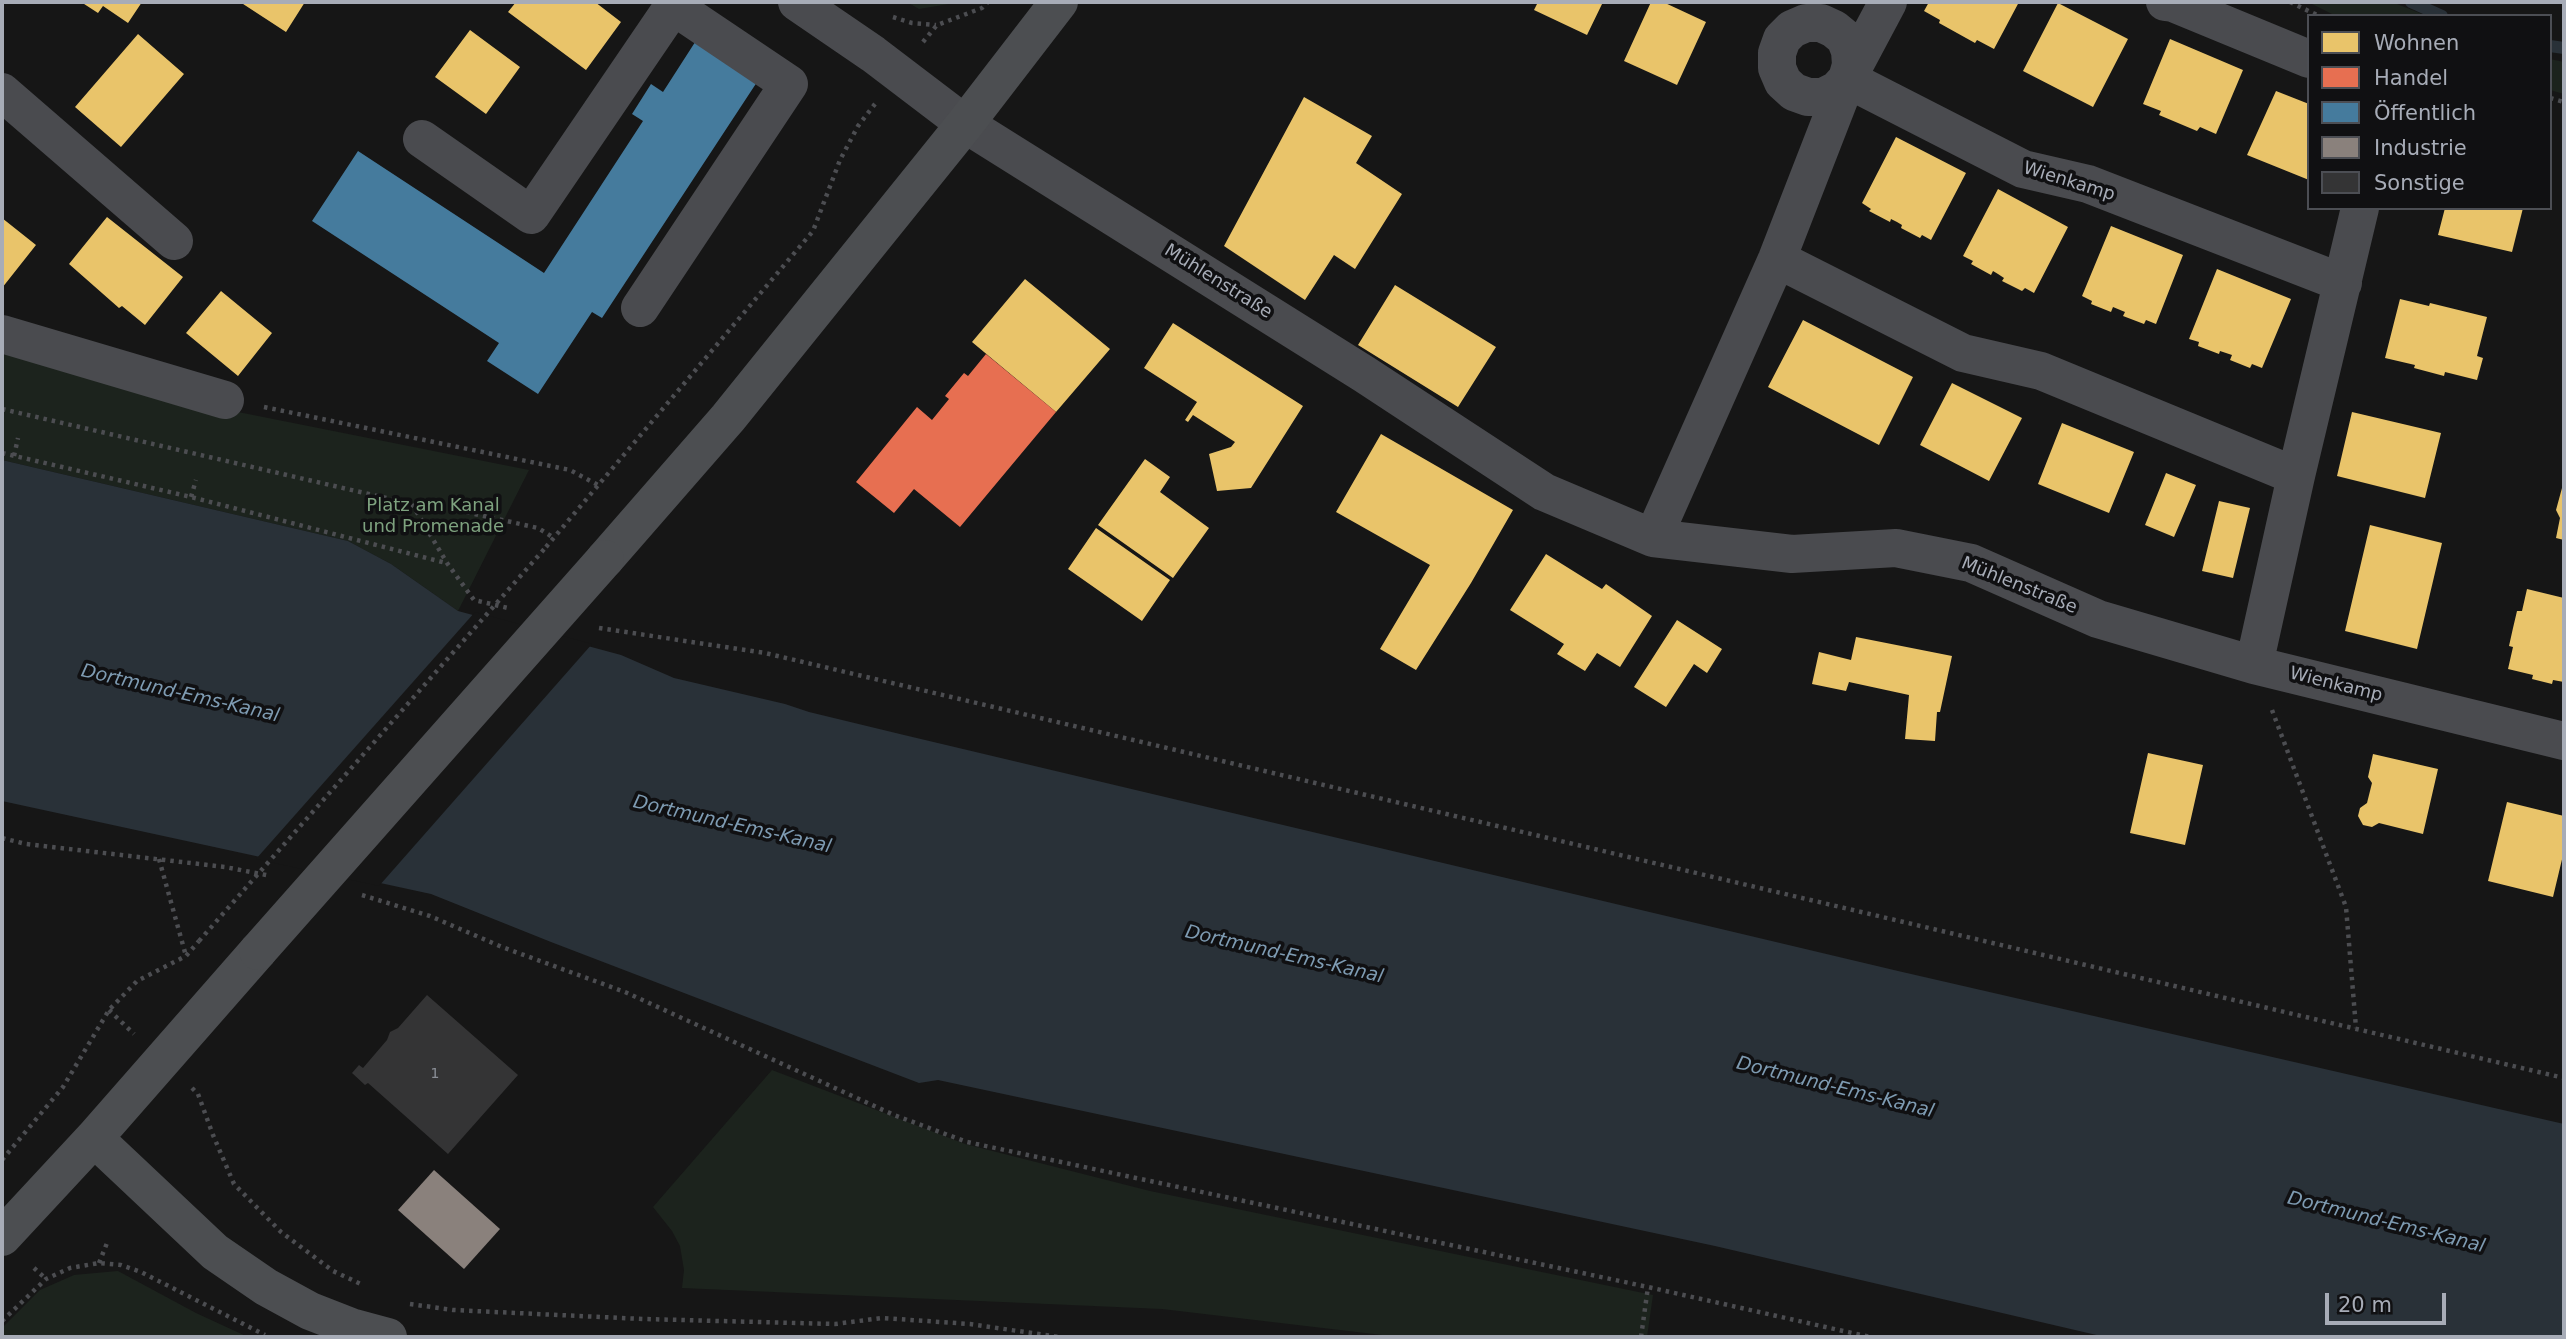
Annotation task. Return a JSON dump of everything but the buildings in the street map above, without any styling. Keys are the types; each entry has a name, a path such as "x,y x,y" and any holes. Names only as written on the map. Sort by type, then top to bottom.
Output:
{"main road":[{"path":"2,1237 94,1138 728,418 965,124 1059,2"},
{"path":"94,1138 149,1192 225,1259 266,1287 310,1311 351,1328 388,1337"}],"street":[{"name":"Mühlenstraße","path":"797,2 965,124 1341,360 1544,492 1653,538 1792,554 1896,548 1971,563 2098,619 2254,665"},
{"path":"1653,538 1777,259 1851,65 1845,38 1834,29 1781,2"},
{"path":"1821,23 1806,23 1792,29 1782,39 1777,53 1777,68 1783,82 1794,92 1808,97 1823,97 1837,90 1847,79 1888,2"},
{"path":"2165,2 2307,58"},
{"path":"422,139 531,215 674,4 789,84 640,308"},
{"name":"Wienkamp","path":"1847,79 2023,169 2088,184 2343,283"},
{"path":"2,92 174,241"},
{"path":"2254,665 2295,475 2360,210"},
{"path":"1777,259 1963,353 2042,371 2295,475"},
{"path":"2,334 225,400"},
{"name":"Wienkamp","path":"2254,665 2564,741"}],"path":[{"path":"884,14 912,23 937,25 982,8 988,2"},
{"path":"2290,2 2315,14"},
{"path":"2,1160 63,1087 109,1010 137,981 186,956 554,538 813,232 840,160 858,126 937,25"},
{"path":"225,400 350,423 570,470 598,485"},
{"path":"2,408 412,504 439,506 538,528 554,538"},
{"path":"14,456 19,438"},
{"path":"2,453 191,497 447,563"},
{"path":"191,497 195,480"},
{"path":"412,504 447,563 474,600"},
{"path":"607,629 765,653 2564,1078"},
{"path":"2254,665 2346,907 2356,1028"},
{"path":"2,838 26,844 159,859 186,956"},
{"path":"430,916 502,947 625,992 894,1115 967,1142 1870,1337"},
{"path":"162,1059 198,1094 212,1135 234,1184 281,1232 333,1271 365,1286"},
{"path":"99,1263 107,1244"},
{"path":"2,1321 46,1279 70,1268 99,1263 121,1265 141,1272 220,1315 269,1337"},
{"path":"34,1268 46,1279"},
{"path":"1641,1337 1648,1287"},
{"path":"408,1303 453,1310 643,1319 835,1324 882,1318 970,1324 1059,1337"}],"green space":[{"path":"907,2 952,2 919,9"},
{"path":"2308,2 2392,2 2422,14 2332,14"},
{"path":"2552,59 2564,62 2564,94 2552,91"},
{"name":"Platz am Kanal und Promenade","path":"2,345 223,409 529,470 458,611 391,564 348,541 2,460"},
{"path":"772,1070 965,1144 1150,1191 1653,1295 1647,1337 1399,1337 1162,1309 682,1288 684,1270 680,1246 653,1207"},
{"path":"118,1271 196,1313 248,1337 2,1337 2,1328 40,1290 74,1275"}],"water":[{"name":"Dortmund-Ems-Kanal","path":"2,460 348,541 391,564 458,611 621,655 674,678 1898,971 2564,1124 2564,1337 2105,1337 1715,1246 938,1080 919,1083 431,894 2,801"}],"pier":[{"path":"475,612 592,644 379,886 256,859"}],"waterway":[{"path":"2411,2 2438,14"},
{"path":"2552,46 2564,48"}]}
